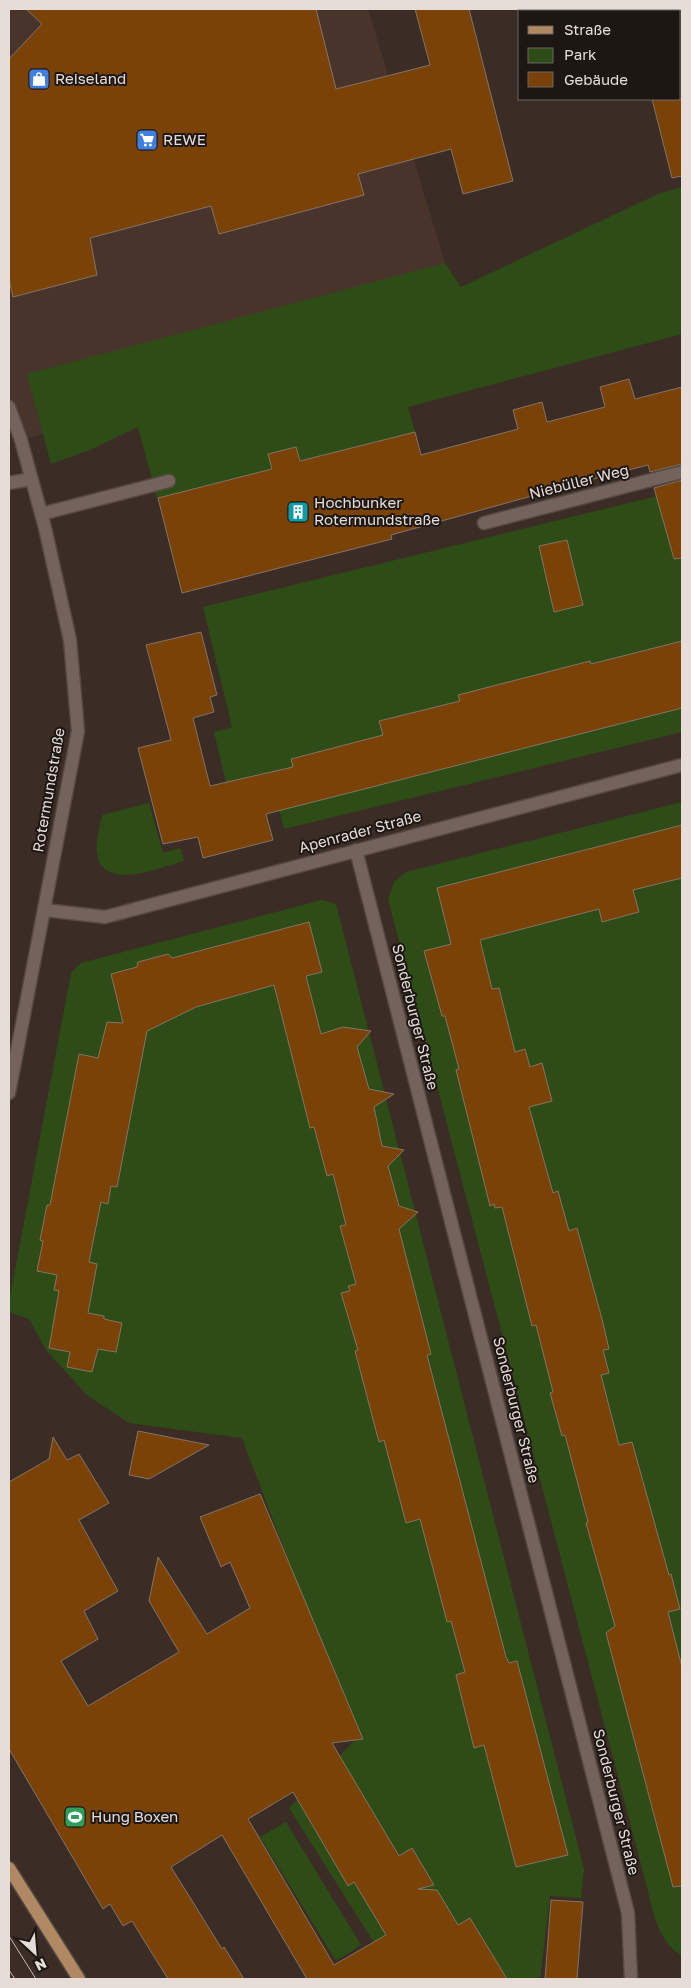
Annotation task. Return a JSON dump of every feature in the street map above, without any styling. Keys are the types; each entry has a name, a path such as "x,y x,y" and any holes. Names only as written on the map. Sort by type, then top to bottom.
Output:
{"main road":[{"path":"9,1868 79,1979"}],"street":[{"name":"Rotermundstraße","path":"9,407 41,514 70,640 78,731 9,1093"},
{"name":"Niebüller Weg","path":"484,523 682,472"},
{"path":"9,483 31,479"},
{"path":"41,514 169,482"},
{"name":"Apenrader Straße","path":"45,910 105,917 682,765"},
{"name":"Sonderburger Straße","path":"356,850 628,1913 631,1979"}],"shaded area":[{"path":"9,9 368,9 445,263 461,288 411,330 21,440 9,407"}],"green space":[{"path":"682,187 682,334 408,407 415,432 300,461 268,454 272,469 157,498 138,427 90,450 51,464 27,374 445,263 461,287 658,194"},
{"path":"682,490 682,732 284,829 274,789 230,800 214,732 232,727 203,607"},
{"path":"682,802 681,1955 665,1940 652,1909 388,899 394,882 406,872"},
{"path":"149,803 163,853 180,848 184,861 148,872 121,875 110,872 102,865 97,853 97,839 102,815"},
{"path":"322,900 336,904 584,1869 581,1898 550,1896 540,1979 397,1979 289,1808 356,1739 242,1438 129,1423 87,1395 46,1350 29,1319 9,1312 9,1302 71,973 81,963"},
{"path":"286,1822 361,1945 336,1961 260,1837"}],"building":[{"path":"26,9 316,9 336,89 430,65 415,9 469,9 513,181 463,194 451,149 358,174 364,195 219,234 211,206 90,238 97,275 13,297 9,279 9,59 42,24"},
{"path":"682,99 682,176 672,178 652,100"},
{"path":"629,379 635,399 682,387 682,464 650,472 648,465 593,479 391,535 392,539 182,593 158,498 272,469 268,454 296,447 300,461 415,432 421,455 518,429 513,410 542,402 547,422 605,407 600,387"},
{"path":"682,480 682,558 674,559 654,488"},
{"path":"567,540 583,605 554,612 539,546"},
{"path":"201,632 217,695 210,697 214,712 193,718 210,786 293,767 291,759 383,735 379,721 460,701 458,695 590,661 591,664 682,641 682,708 266,814 273,840 203,858 198,837 163,844 138,748 171,740 146,645"},
{"path":"682,825 682,878 633,890 639,912 602,922 599,909 480,940 492,989 499,988 515,1052 525,1049 530,1067 542,1063 552,1101 529,1107 553,1193 558,1191 569,1231 577,1228 602,1319 609,1349 603,1350 609,1373 601,1375 619,1445 632,1442 680,1609 668,1612 682,1667 682,1886 673,1887 606,1633 615,1626 586,1523 588,1522 565,1435 562,1436 550,1393 553,1392 536,1325 532,1326 502,1207 495,1208 494,1204 490,1206 456,1070 459,1069 445,1016 442,1016 424,951 451,944 437,888"},
{"path":"309,922 322,972 306,976 321,1034 343,1027 371,1031 357,1047 369,1089 394,1094 374,1107 382,1146 404,1150 388,1166 399,1206 418,1212 399,1229 431,1354 427,1355 506,1657 509,1663 517,1661 568,1855 516,1867 484,1745 474,1748 456,1675 465,1672 451,1621 447,1622 420,1519 406,1523 384,1440 379,1442 355,1351 358,1350 341,1293 350,1291 348,1286 356,1284 340,1226 346,1225 333,1174 327,1176 314,1127 310,1128 274,985 196,1007 147,1031 117,1187 111,1186 108,1204 101,1202 89,1262 97,1264 88,1313 104,1316 104,1319 122,1323 116,1352 98,1349 92,1372 67,1367 70,1352 49,1348 59,1291 54,1290 57,1275 37,1271 43,1241 40,1240 47,1205 50,1205 79,1054 98,1058 107,1022 123,1023 111,974 137,967 138,962 168,954 172,958"},
{"path":"138,1431 209,1445 149,1479 129,1475"},
{"path":"53,1437 67,1460 79,1454 109,1503 79,1520 118,1591 84,1611 98,1639 61,1661 88,1706 179,1652 149,1601 158,1557 207,1634 250,1608 230,1562 221,1567 200,1517 260,1494 363,1739 332,1743 399,1856 412,1848 434,1885 418,1889 437,1890 458,1925 470,1918 507,1979 307,1979 222,1835 171,1867 222,1949 224,1947 244,1979 168,1979 132,1921 123,1926 110,1904 103,1909 9,1749 9,1482 49,1459","holes":["293,1792 348,1886 354,1882 386,1935 334,1965 248,1819"]},
{"path":"551,1900 583,1902 577,1979 545,1979"}],"tram line":[{"path":"9,1936 36,1979"},
{"path":"9,1970 15,1979"}],"place":[{"name":"Reiseland","path":"39,79"},
{"name":"REWE","path":"147,140"},
{"name":"Hochbunker Rotermundstraße","path":"298,512"},
{"name":"Hung Boxen","path":"75,1817"}]}
